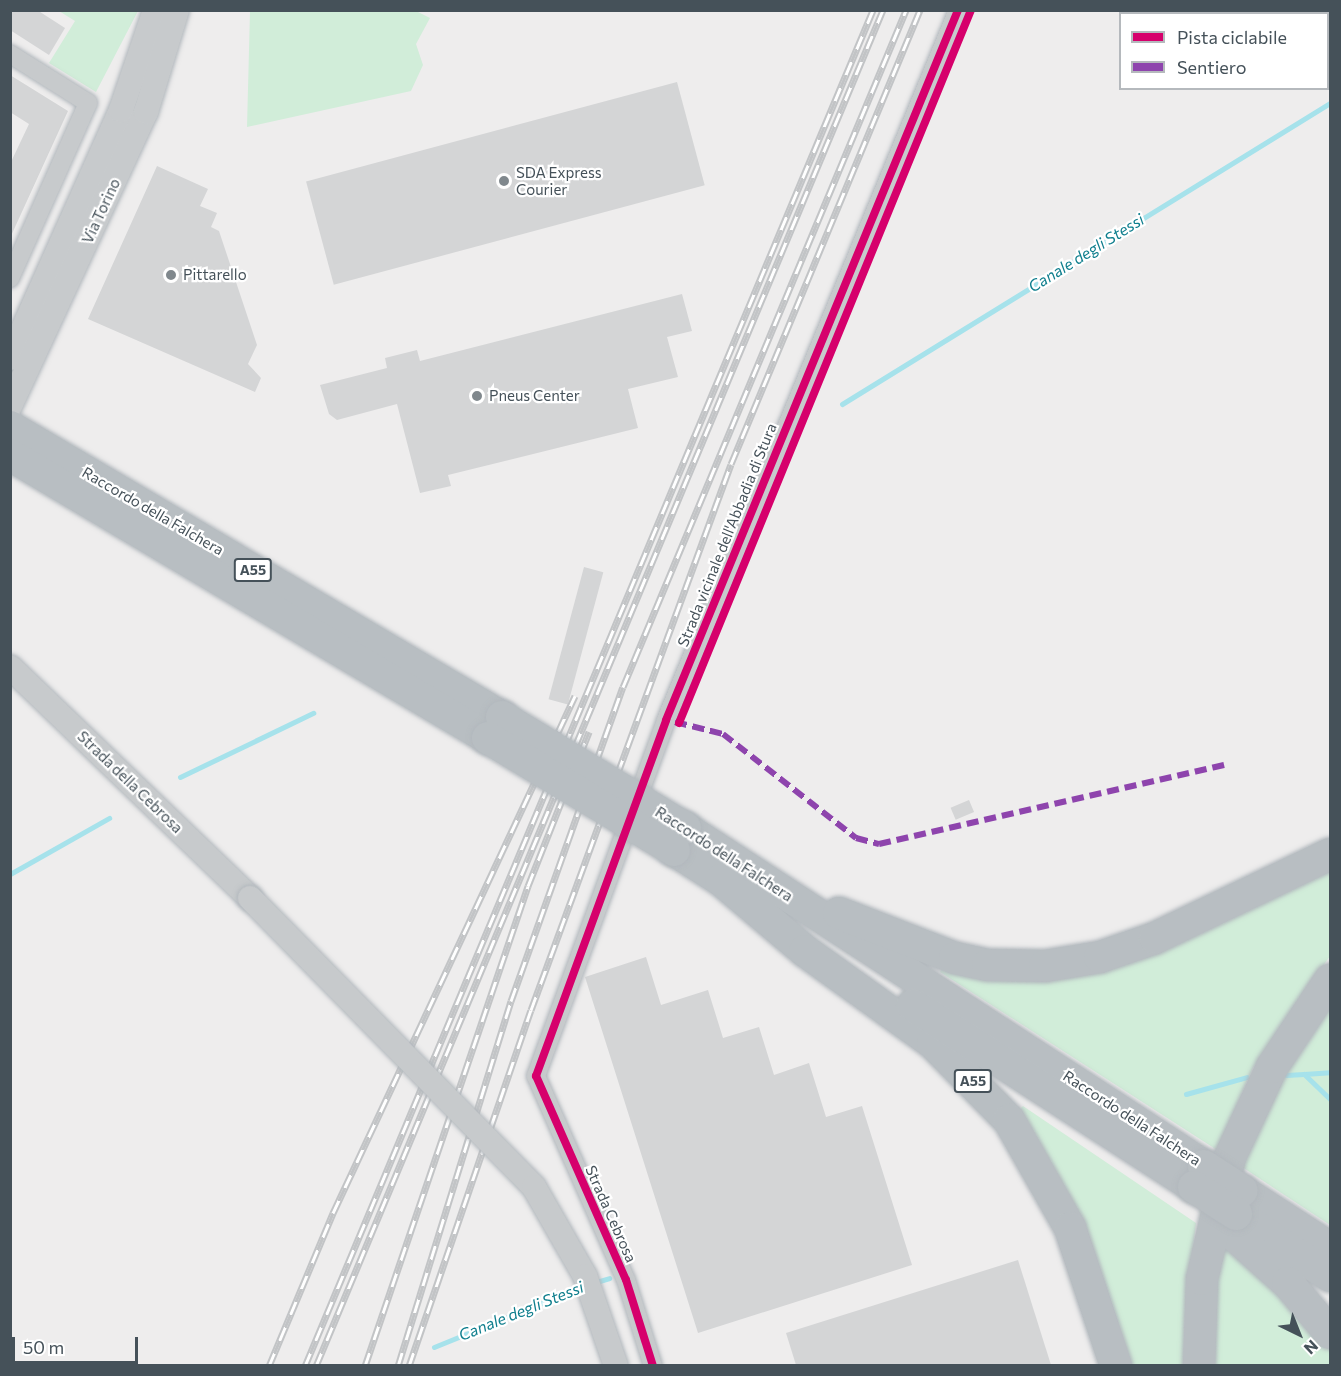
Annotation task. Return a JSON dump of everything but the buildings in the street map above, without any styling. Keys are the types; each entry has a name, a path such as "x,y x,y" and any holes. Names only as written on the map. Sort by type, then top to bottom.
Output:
{"highway":[{"name":"Raccordo della Falchera","path":"10,428 42,460 454,702 679,839 794,899 1197,1185 1330,1276"},
{"name":"Raccordo della Falchera","path":"10,455 42,460"},
{"name":"Raccordo della Falchera","path":"679,839 721,880 1051,1094 1197,1185"},
{"path":"794,899 868,922 955,958 987,965 1045,966 1101,957 1155,938 1330,854"},
{"name":"A55","path":"721,880 805,951 933,1043 1009,1120 1070,1228 1116,1365"},
{"path":"1199,1365 1202,1279 1230,1157 1272,1067 1330,980"},
{"path":"1197,1185 1236,1212 1288,1283 1330,1333"},
{"name":"Raccordo della Falchera","path":"1236,1212 1330,1248"}],"main road":[{"name":"Via Torino","path":"10,358 16,331 121,110 154,10"},
{"name":"Via Torino","path":"10,406 146,112 177,10"},
{"name":"Strada della Cebrosa","path":"10,667 250,898 534,1187 585,1276 616,1365"}],"street":[{"name":"Strada vicinale dell'Abbadia di Stura","path":"536,1076 666,720 958,10"},
{"path":"10,54 88,104 10,278"},
{"name":"Strada Cebrosa","path":"536,1076 626,1280 652,1365"}],"green space":[{"path":"414,10 430,18 416,44 423,65 411,91 247,127 250,11"},
{"path":"59,11 138,11 96,92 49,63 75,21"},
{"path":"1330,867 1330,956 1253,1068 1217,1150 940,972 942,968 1011,979"},
{"path":"1330,999 1330,1225 1239,1165 1277,1086"},
{"path":"1023,1106 1196,1223 1184,1326 1185,1365 1129,1365 1074,1205 1019,1110"},
{"path":"1222,1240 1249,1259 1330,1348 1330,1365 1211,1366 1212,1313"}],"waterway":[{"name":"Canale degli Stessi","path":"842,404 1330,103"},
{"name":"Canale degli Stessi","path":"180,777 313,713"},
{"name":"Canale degli Stessi","path":"10,874 109,818"},
{"path":"1304,1074 1330,1072"},
{"path":"1286,1075 1304,1074 1330,1099"},
{"path":"1186,1094 1247,1077"},
{"name":"Canale degli Stessi","path":"593,1283 609,1278"},
{"name":"Canale degli Stessi","path":"434,1347 581,1287"}],"railway":[{"path":"305,1366 873,10"},
{"path":"316,1366 883,10"},
{"path":"398,1366 511,1001 623,687 906,10"},
{"path":"409,1366 531,1010 731,464 920,10"},
{"path":"269,1366 333,1213 575,696"},
{"path":"365,1366 528,886 589,732"}],"marked path":[{"path":"675,722 723,734 856,838 879,844 1225,765"}],"cycle path":[{"path":"653,1366 626,1280 536,1076 666,720 958,10"},
{"path":"679,723 971,10"}],"place":[{"name":"SDA Express Courier","path":"504,181"},
{"name":"Pittarello","path":"171,275"},
{"name":"Pneus Center","path":"477,396"}]}
